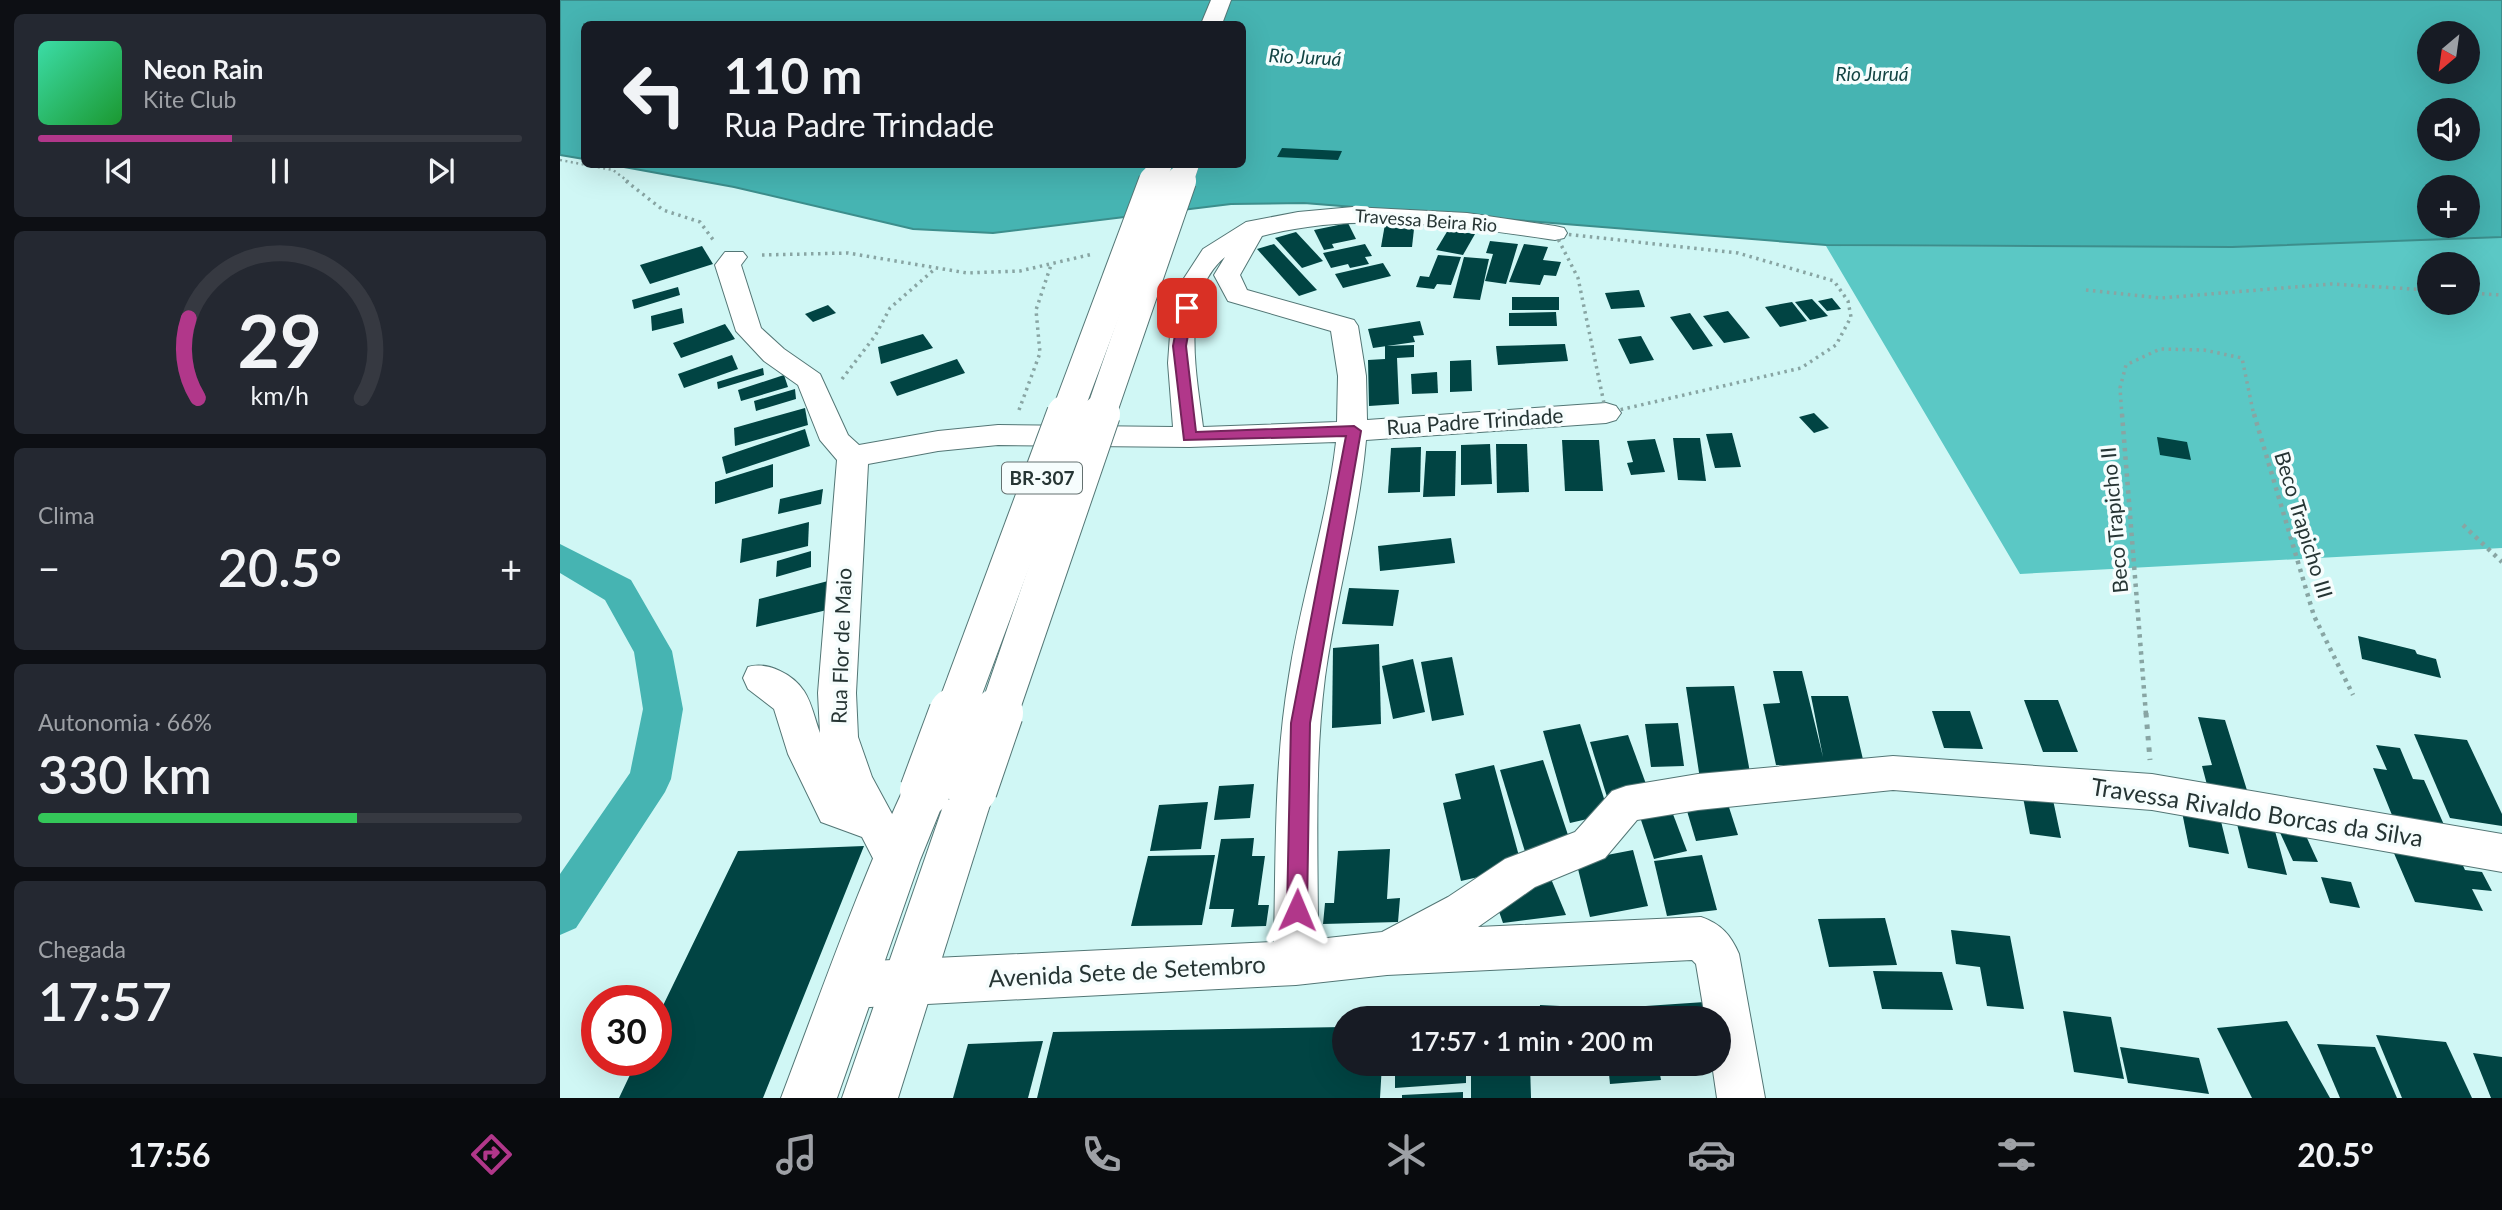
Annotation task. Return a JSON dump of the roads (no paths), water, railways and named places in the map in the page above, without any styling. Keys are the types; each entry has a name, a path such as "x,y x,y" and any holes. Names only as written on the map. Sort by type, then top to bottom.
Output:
{"main road":[{"path":"1213,21 1221,0"},
{"name":"BR-307","path":"809,1098 851,985 886,842 925,791 1159,168"},
{"name":"BR-307","path":"870,1098 972,789 1186,168"}],"street":[{"name":"Travessa Beira Rio","path":"1189,437 1180,346 1190,288 1201,267 1223,247 1255,227 1292,219 1363,214 1416,216 1555,233"},
{"path":"1255,227 1227,275 1237,295 1344,326 1349,349 1354,431 1301,723 1296,963"},
{"path":"734,257 728,265 751,337 771,350 789,369 810,380 835,440 853,457"},
{"name":"Rua Padre Trindade","path":"853,457 938,441 1012,434 1189,437 1354,431 1606,413"},
{"name":"Rua Flor de Maio","path":"853,457 837,693 839,737 854,782 886,842"},
{"path":"761,678 790,700 807,754 835,809 886,842"},
{"name":"Travessa Rivaldo Borcas da Silva","path":"1387,953 1463,912 1520,873 1590,845 1626,804 1698,792 1893,774 2152,792 2502,853"},
{"name":"Avenida Sete de Setembro","path":"851,985 1296,963 1387,953 1702,937 1717,954 1741,1098"}],"water":[{"name":"Rio Juruá","path":"560,0 2502,0 2502,237 2480,238 2480,175 2417,175 2417,238 2475,238 2232,247 1826,245 1304,203 1231,204 993,233 913,229 734,187 630,168 1246,168 1246,21 581,21 581,158 560,155"}],"waterway":[{"path":"560,557 618,590 653,651 663,709 650,779 560,913"}]}
